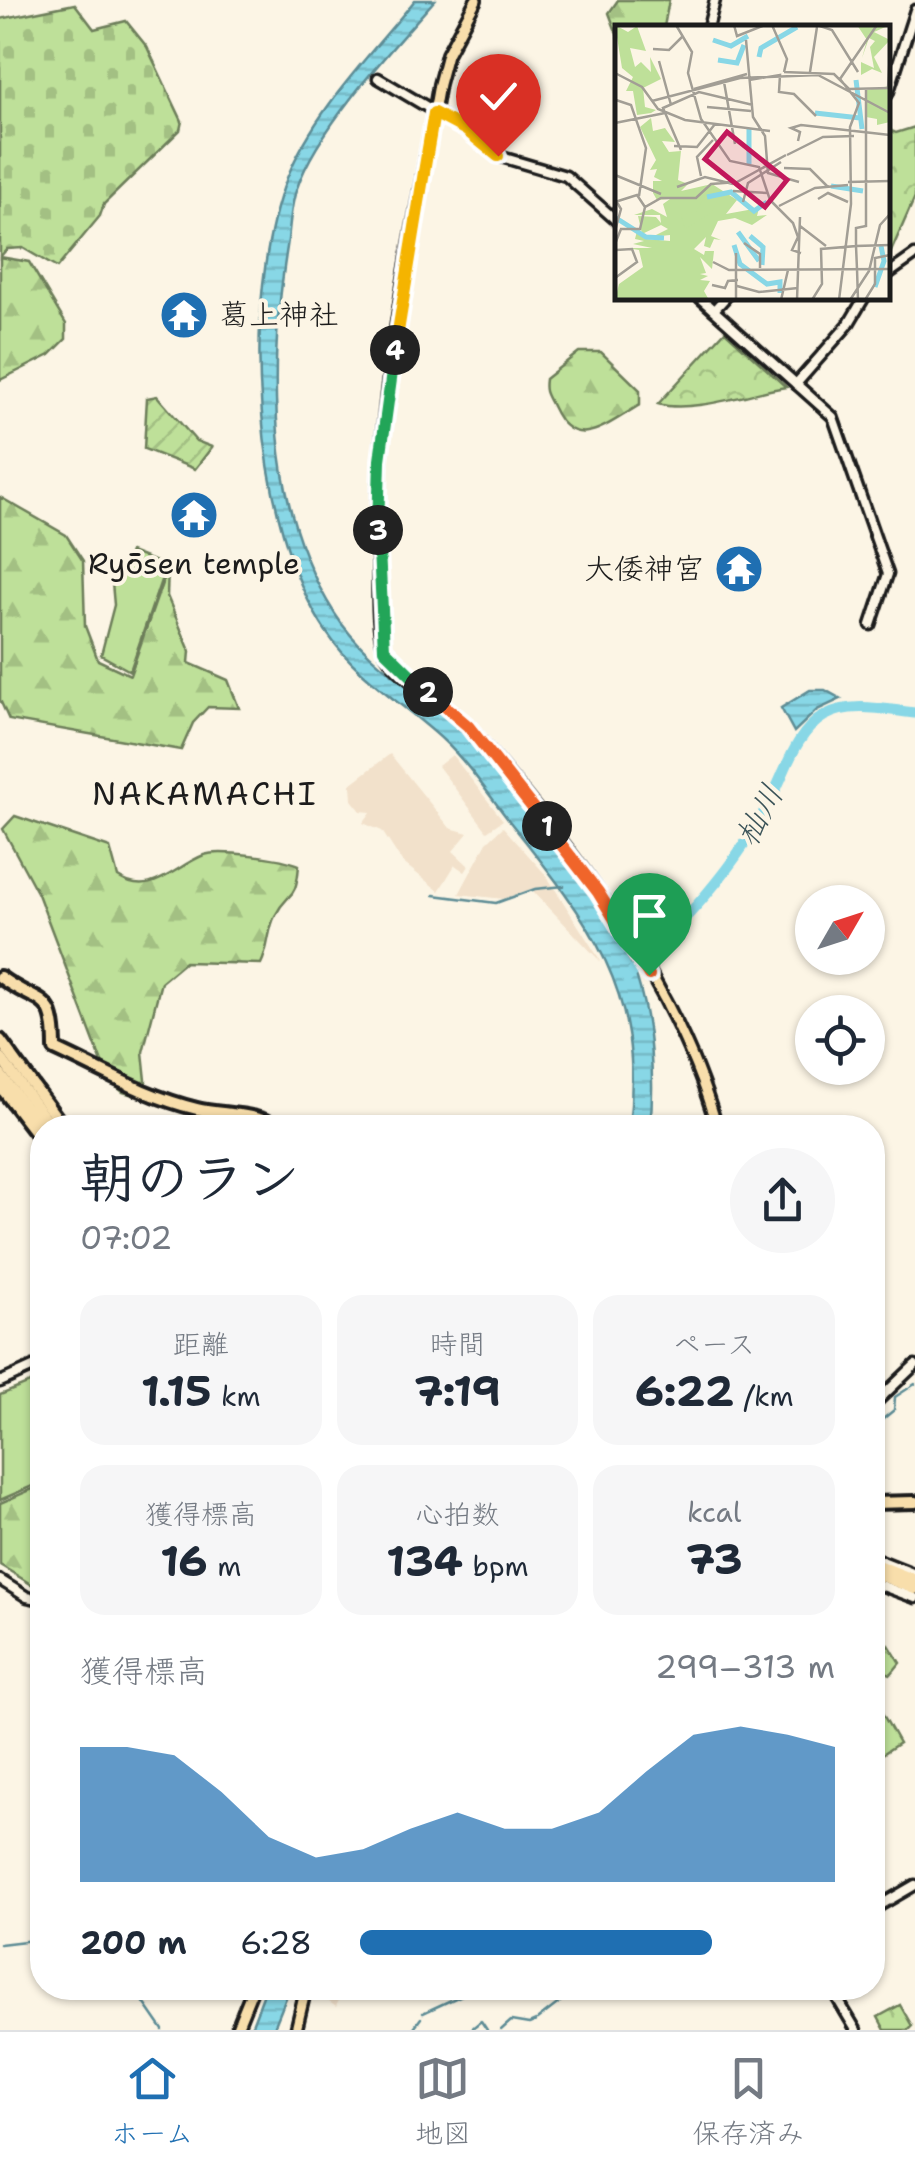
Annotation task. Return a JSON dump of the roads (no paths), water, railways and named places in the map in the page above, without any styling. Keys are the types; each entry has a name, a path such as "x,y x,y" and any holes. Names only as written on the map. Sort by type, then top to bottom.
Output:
{"highway":[{"path":"0,976 50,1006 55,1017 55,1049 154,1098 218,1115"},
{"path":"0,1040 55,1115"},
{"path":"0,1057 42,1115"},
{"path":"0,1074 31,1115"},
{"path":"0,1086 30,1125"},
{"path":"885,1503 915,1502"},
{"path":"885,1565 915,1577"},
{"path":"885,1577 915,1589"}],"main road":[{"path":"476,0 447,54 434,113 380,460 378,568 384,649 478,738 582,870 686,1035 713,1115"},
{"path":"236,2030 247,2000"},
{"path":"296,2030 303,2000"}],"street":[{"path":"709,25 715,0"},
{"path":"890,88 915,10"},
{"path":"378,78 466,130 498,156 566,176 615,219"},
{"path":"890,272 915,255"},
{"path":"890,258 898,266"},
{"path":"702,300 833,417 888,574 870,625"},
{"path":"714,310 723,300"},
{"path":"796,384 848,325 863,300"},
{"path":"885,1394 915,1365"},
{"path":"0,1382 30,1368"},
{"path":"0,1580 14,1591 30,1596"},
{"path":"885,1587 915,1598"},
{"path":"885,1902 915,1885"},
{"path":"838,2000 856,2030"}],"water":[{"path":"415,0 435,0 338,115 307,165 295,195 281,293 276,388 278,436 296,529 313,573 347,631 471,742 554,844 607,920 626,953 642,996 652,1071 651,1115 630,1115 632,1079 628,1036 606,961 587,927 461,759 339,649 302,587 283,533 269,473 259,346 272,228 298,154 327,107"},
{"path":"810,690 825,690 841,699 817,710 794,732 781,708"},
{"path":"261,2000 285,2000 273,2030 250,2030"}],"waterway":[{"name":"杣川","path":"627,978 687,916 741,849 798,742 814,723 845,709 915,713"},
{"path":"434,895 496,903 535,889 564,886"},
{"path":"885,1417 894,1410 895,1397 915,1384"},
{"path":"0,1944 30,1940"},
{"path":"142,2000 163,2030"},
{"path":"423,2013 451,2000"},
{"path":"538,2019 563,2000"},
{"path":"412,2030 421,2018"},
{"path":"470,2030 481,2021 487,2030"},
{"path":"501,2030 511,2021 536,2021"}],"place":[{"name":"葛上神社","path":"184,315"},
{"name":"Ryōsen temple","path":"194,515"},
{"name":"大倭神宮","path":"739,569"}],"district":[{"name":"NAKAMACHI","path":"205,794"}]}
